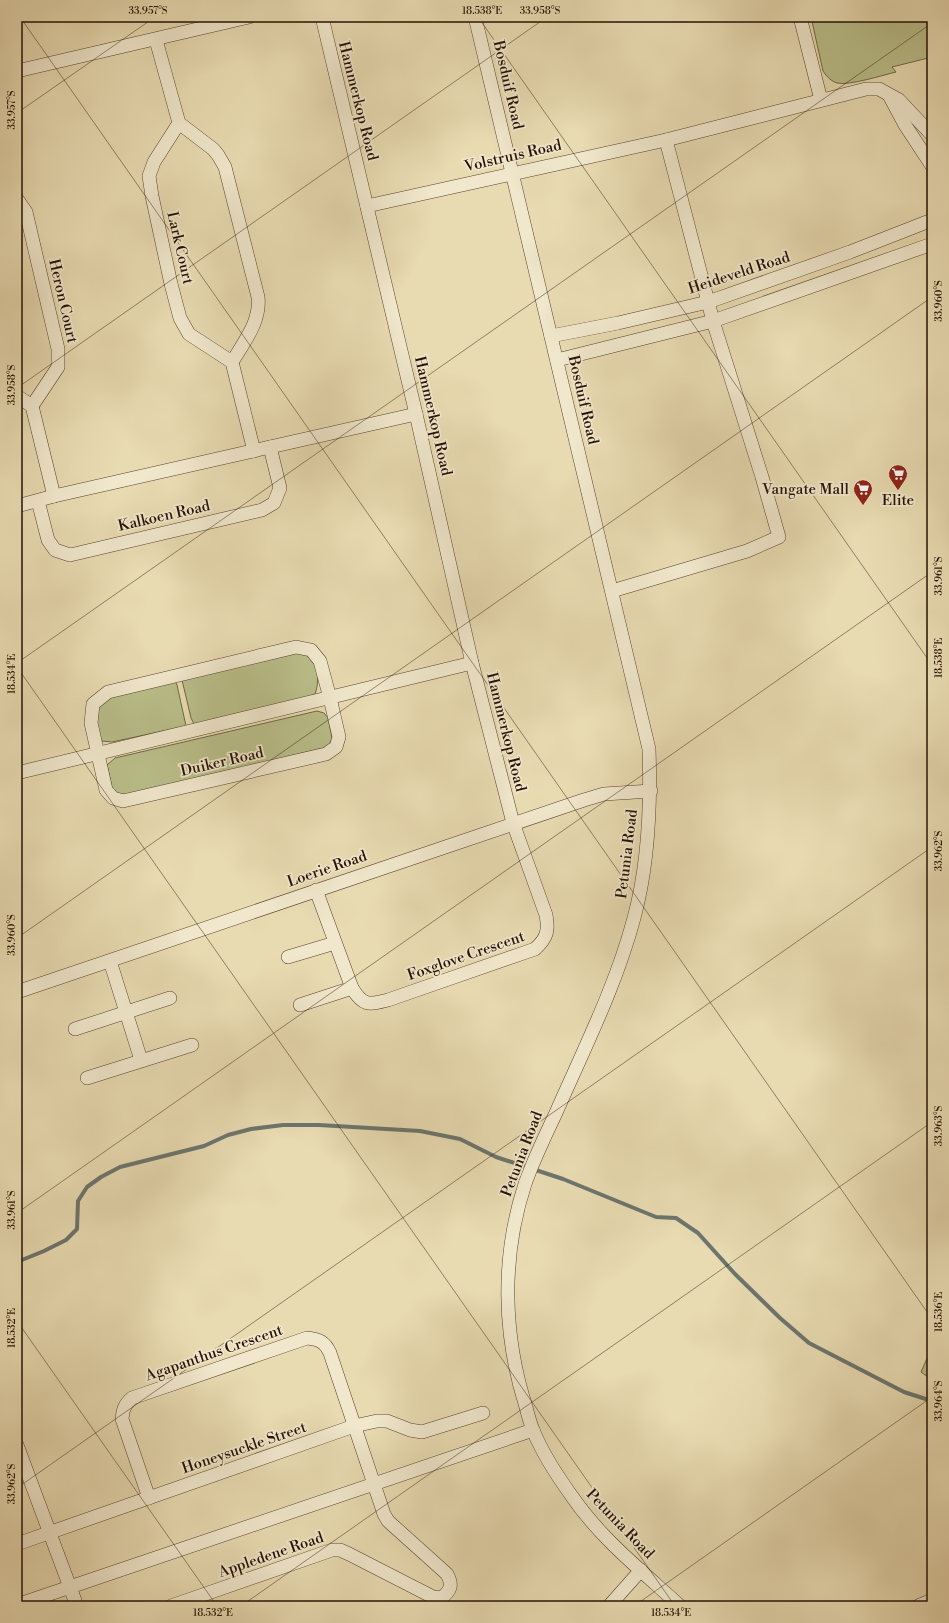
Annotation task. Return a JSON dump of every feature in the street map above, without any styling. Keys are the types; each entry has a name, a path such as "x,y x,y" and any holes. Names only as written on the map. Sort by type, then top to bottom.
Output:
{"street":[{"path":"17,71 156,40 249,17"},
{"name":"Hammerkop Road","path":"322,17 416,414 472,663 512,823"},
{"name":"Bosduif Road","path":"475,17 649,749 651,791"},
{"path":"800,17 821,100"},
{"path":"156,40 179,123 213,149 222,160 232,193 258,297 259,308 254,325 232,362 254,451"},
{"name":"Volstruis Road","path":"367,206 512,172 666,140 866,89 879,89 899,100 932,135"},
{"path":"888,93 902,119 932,166"},
{"name":"Lark Court","path":"179,123 154,162 149,176 171,284 180,318 190,334 232,362"},
{"path":"612,591 747,551 779,537 762,477 713,321 666,140"},
{"name":"Heron Court","path":"17,199 26,212 58,349 58,366 32,406"},
{"name":"Heideveld Road","path":"551,336 618,324 708,302 850,252 932,220"},
{"path":"557,360 713,321 932,244"},
{"path":"17,396 32,406 54,496"},
{"path":"17,506 54,496 416,414"},
{"name":"Kalkoen Road","path":"38,501 48,540 54,550 70,555 262,510 274,503 280,488 270,447"},
{"name":"Duiker Road","path":"296,647 310,650 320,661 339,737 336,747 326,754 123,801 113,798 106,790 97,753 91,723 93,704 108,692 296,647"},
{"path":"17,773 472,663"},
{"name":"Loerie Road","path":"17,992 512,823 604,794 651,791"},
{"name":"Petunia Road","path":"651,791 645,865 634,918 618,970 525,1183 517,1214 507,1272 508,1326 518,1384 533,1430 557,1475 572,1497 609,1540 680,1606"},
{"name":"Foxglove Crescent","path":"316,890 352,988 359,999 367,1003 375,1003 535,949 544,940 548,924 512,823"},
{"path":"288,957 335,943"},
{"path":"110,960 141,1060"},
{"path":"300,1005 352,988"},
{"path":"75,1030 170,998"},
{"path":"87,1078 192,1045"},
{"name":"Agapanthus Crescent","path":"149,1498 122,1419 123,1408 126,1403 132,1398 307,1338 316,1339 326,1344 374,1483"},
{"name":"Honeysuckle Street","path":"17,1544 354,1426 377,1421 387,1421 410,1430 422,1432 484,1413"},
{"path":"17,1605 533,1430"},
{"path":"17,1445 77,1606"},
{"name":"Appledene Road","path":"171,1606 332,1550 340,1550 433,1598 441,1598 451,1587 450,1580 446,1574 388,1521 382,1510 374,1483"},
{"path":"609,1606 641,1570"},
{"path":"918,1606 932,1600"}],"green space":[{"path":"811,17 932,17 932,57 892,67 896,72 858,82 842,84 837,83 829,78 823,71"},
{"path":"298,652 310,658 316,667 318,681 315,694 194,724 191,718 182,680"},
{"path":"175,681 186,726 112,742 102,741 98,734 96,706 101,700"},
{"path":"317,711 324,713 328,718 332,738 328,747 124,796 113,792 107,765 115,758"},
{"path":"932,1347 932,1380 921,1372"}],"waterway":[{"path":"17,1262 66,1240 77,1229 78,1201 87,1187 101,1177 120,1167 204,1146 228,1135 251,1129 283,1125 319,1125 420,1131 460,1139 496,1157 563,1179 656,1217 676,1218 698,1233 735,1274 780,1318 809,1343 904,1392 932,1401"}],"place":[{"name":"Elite","path":"898,491"},
{"name":"Vangate Mall","path":"863,506"}]}
